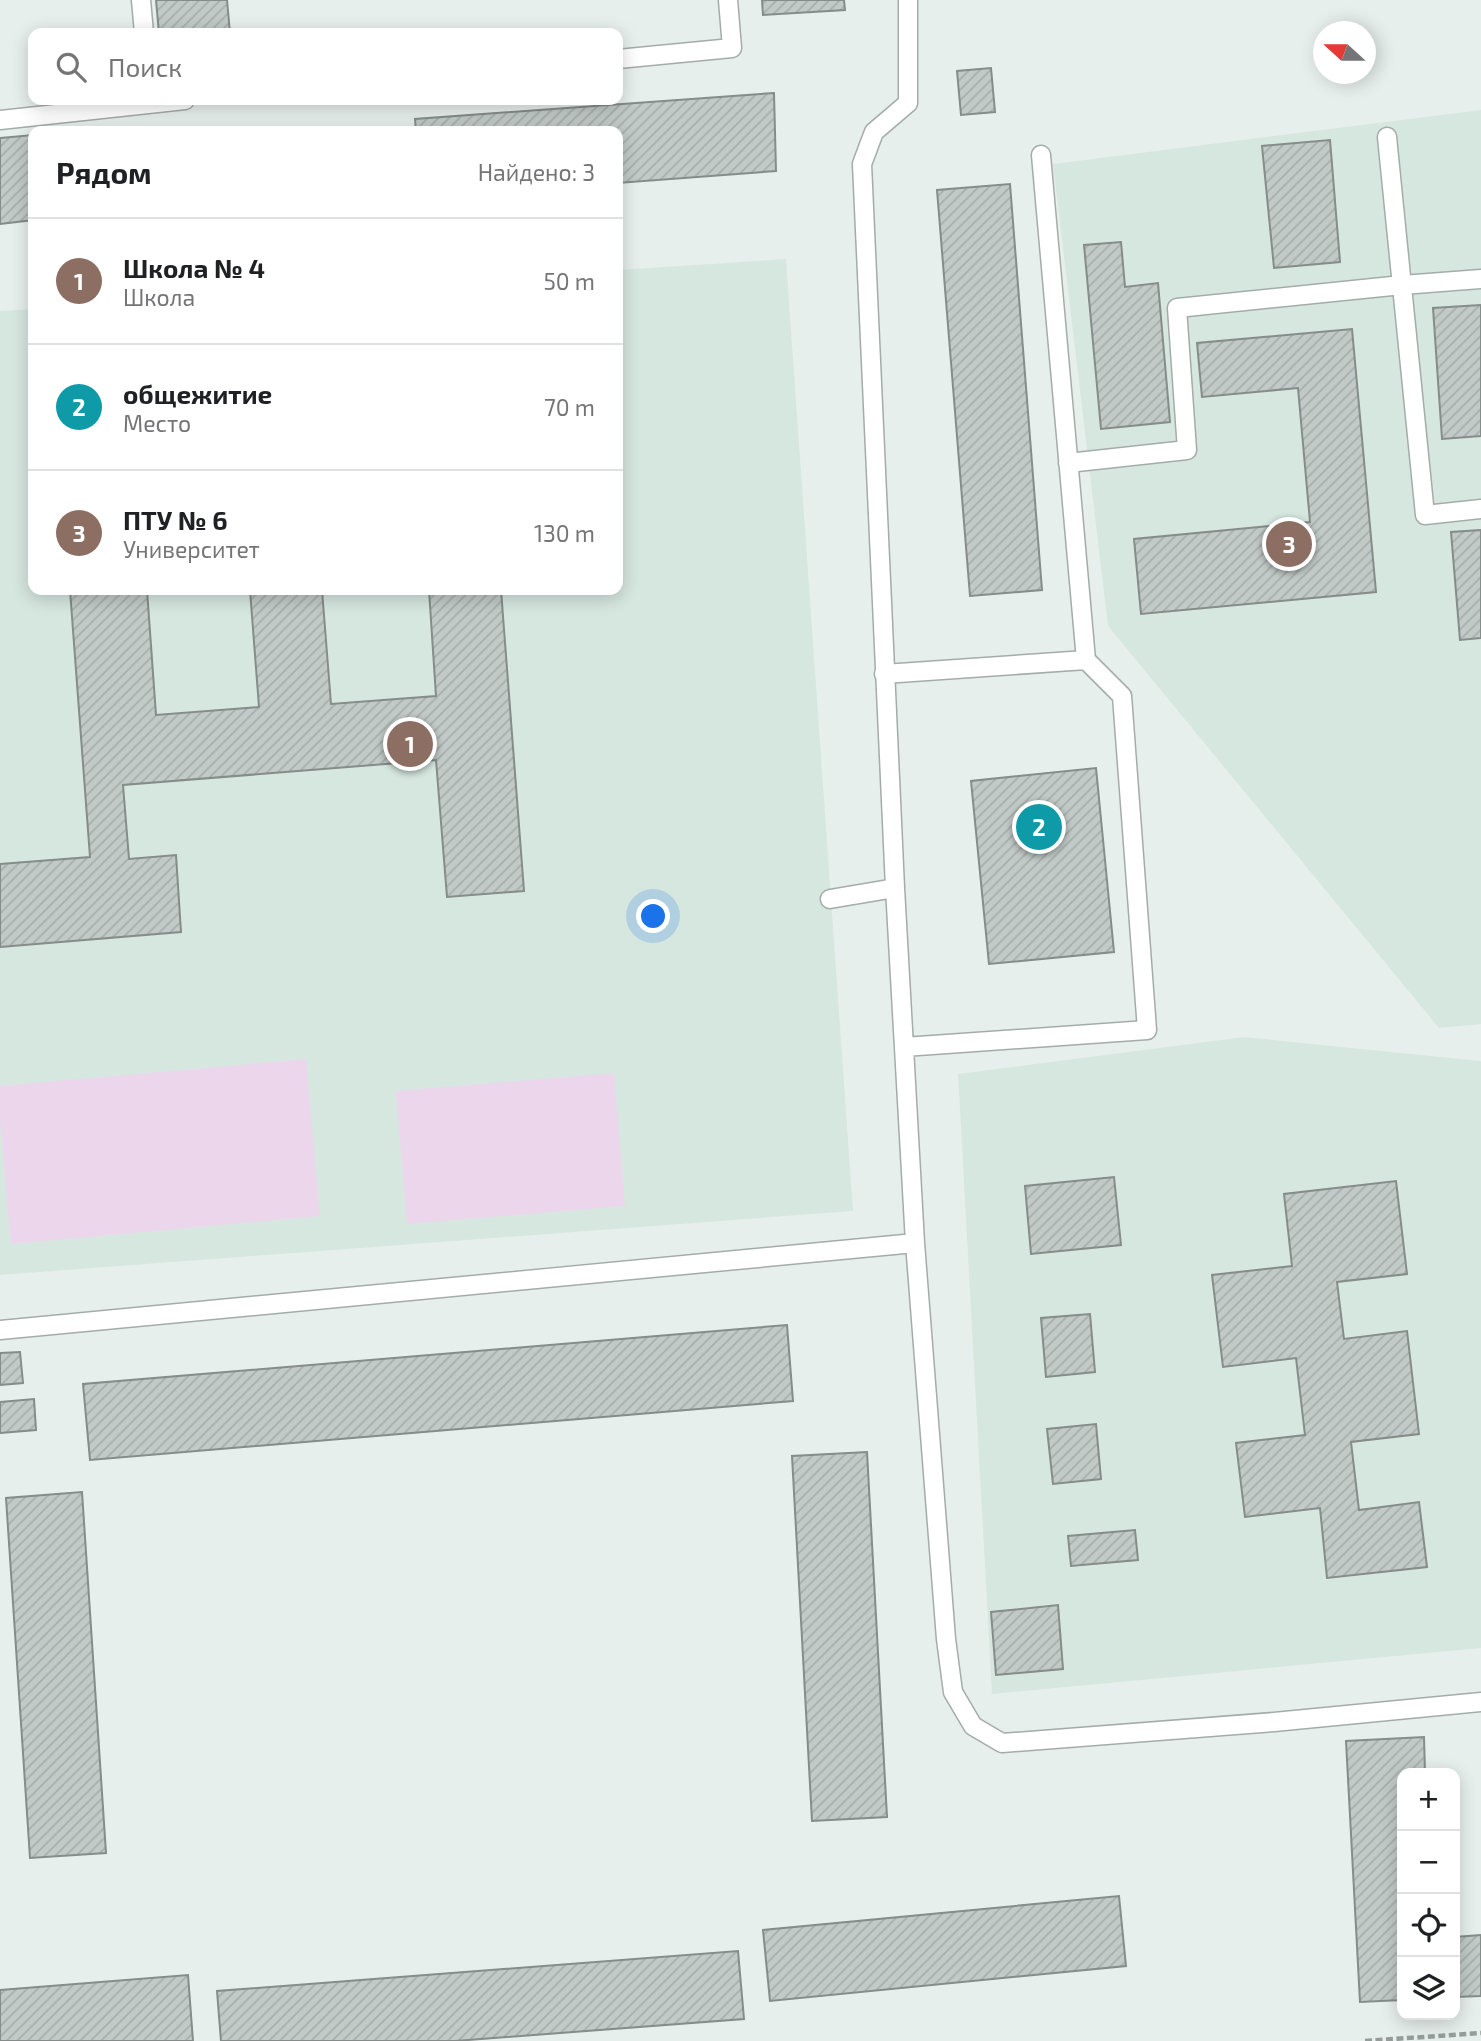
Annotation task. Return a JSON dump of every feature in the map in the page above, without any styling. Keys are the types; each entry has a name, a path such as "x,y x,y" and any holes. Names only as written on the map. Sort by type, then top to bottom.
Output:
{"lane":[{"path":"141,0 144,28"},
{"path":"623,59 732,48 728,0"},
{"path":"908,0 908,103 874,132 862,164 884,674 915,1243 946,1639 953,1692 973,1726 1002,1743 1274,1722 1481,1702"},
{"path":"0,120 118,105"},
{"path":"1387,137 1425,515 1481,509"},
{"path":"905,1047 1147,1030 1122,696 1086,660 1041,155"},
{"path":"1069,463 1187,450 1177,308 1481,279"},
{"path":"884,674 1086,660"},
{"path":"830,899 895,888"},
{"path":"0,1330 915,1243"}],"path":[{"path":"1365,2041 1481,2033"}],"shaded area":[{"path":"1481,110 1481,1024 1439,1028 1108,626 1053,164"},
{"path":"786,259 853,1211 0,1275 0,311 28,309 28,595 623,595 623,270"},
{"path":"1244,1037 1481,1061 1481,1648 992,1694 958,1074"},
{"path":"306,1059 320,1216 11,1244 0,1119 0,1086"},
{"path":"614,1073 625,1206 407,1224 396,1091"}],"building":[{"path":"156,0 227,0 230,28 159,28"},
{"path":"762,0 844,0 845,10 763,15"},
{"path":"991,68 995,112 961,115 957,71"},
{"path":"774,93 776,171 623,183 623,126 416,126 415,119"},
{"path":"28,135 28,221 0,224 0,138"},
{"path":"1330,140 1340,262 1274,268 1262,146"},
{"path":"1010,184 1042,590 970,596 937,190"},
{"path":"1121,242 1125,287 1158,283 1170,422 1101,429 1084,245"},
{"path":"1481,305 1481,436 1442,439 1433,308"},
{"path":"1352,329 1376,592 1141,614 1134,539 1310,522 1298,388 1202,397 1197,343"},
{"path":"1481,530 1481,638 1460,640 1451,532"},
{"path":"70,595 147,595 156,715 259,707 250,595 322,595 331,704 436,696 429,595 501,595 524,891 447,897 436,760 123,785 129,859 176,855 181,932 0,947 0,864 90,857"},
{"path":"1096,768 1114,952 989,964 971,781"},
{"path":"1114,1177 1121,1245 1031,1254 1025,1186"},
{"path":"1396,1181 1407,1274 1337,1282 1344,1339 1407,1331 1419,1434 1351,1442 1359,1510 1419,1502 1427,1567 1327,1578 1320,1508 1245,1517 1236,1443 1305,1435 1296,1358 1223,1367 1212,1275 1292,1266 1284,1194"},
{"path":"1090,1314 1095,1372 1046,1377 1041,1318"},
{"path":"787,1325 793,1401 90,1460 83,1384"},
{"path":"20,1352 23,1383 0,1385 0,1353"},
{"path":"34,1399 36,1430 0,1433 0,1402"},
{"path":"1096,1424 1101,1479 1053,1484 1047,1429"},
{"path":"867,1452 887,1817 812,1821 792,1456"},
{"path":"82,1492 106,1853 30,1858 6,1498"},
{"path":"1135,1530 1138,1560 1071,1566 1068,1536"},
{"path":"1058,1605 1063,1669 996,1675 991,1612"},
{"path":"1424,1737 1425,1768 1397,1768 1397,2000 1360,2002 1346,1741"},
{"path":"1119,1896 1126,1966 770,2001 763,1930"},
{"path":"1481,1935 1481,1996 1460,1997 1460,1937"},
{"path":"738,1951 744,2019 455,2041 221,2041 217,1991"},
{"path":"188,1975 193,2041 0,2041 0,1990"}],"place":[{"name":"ПТУ № 6","path":"1289,544"},
{"name":"Школа № 4","path":"410,744"},
{"name":"общежитие","path":"1039,827"}]}
